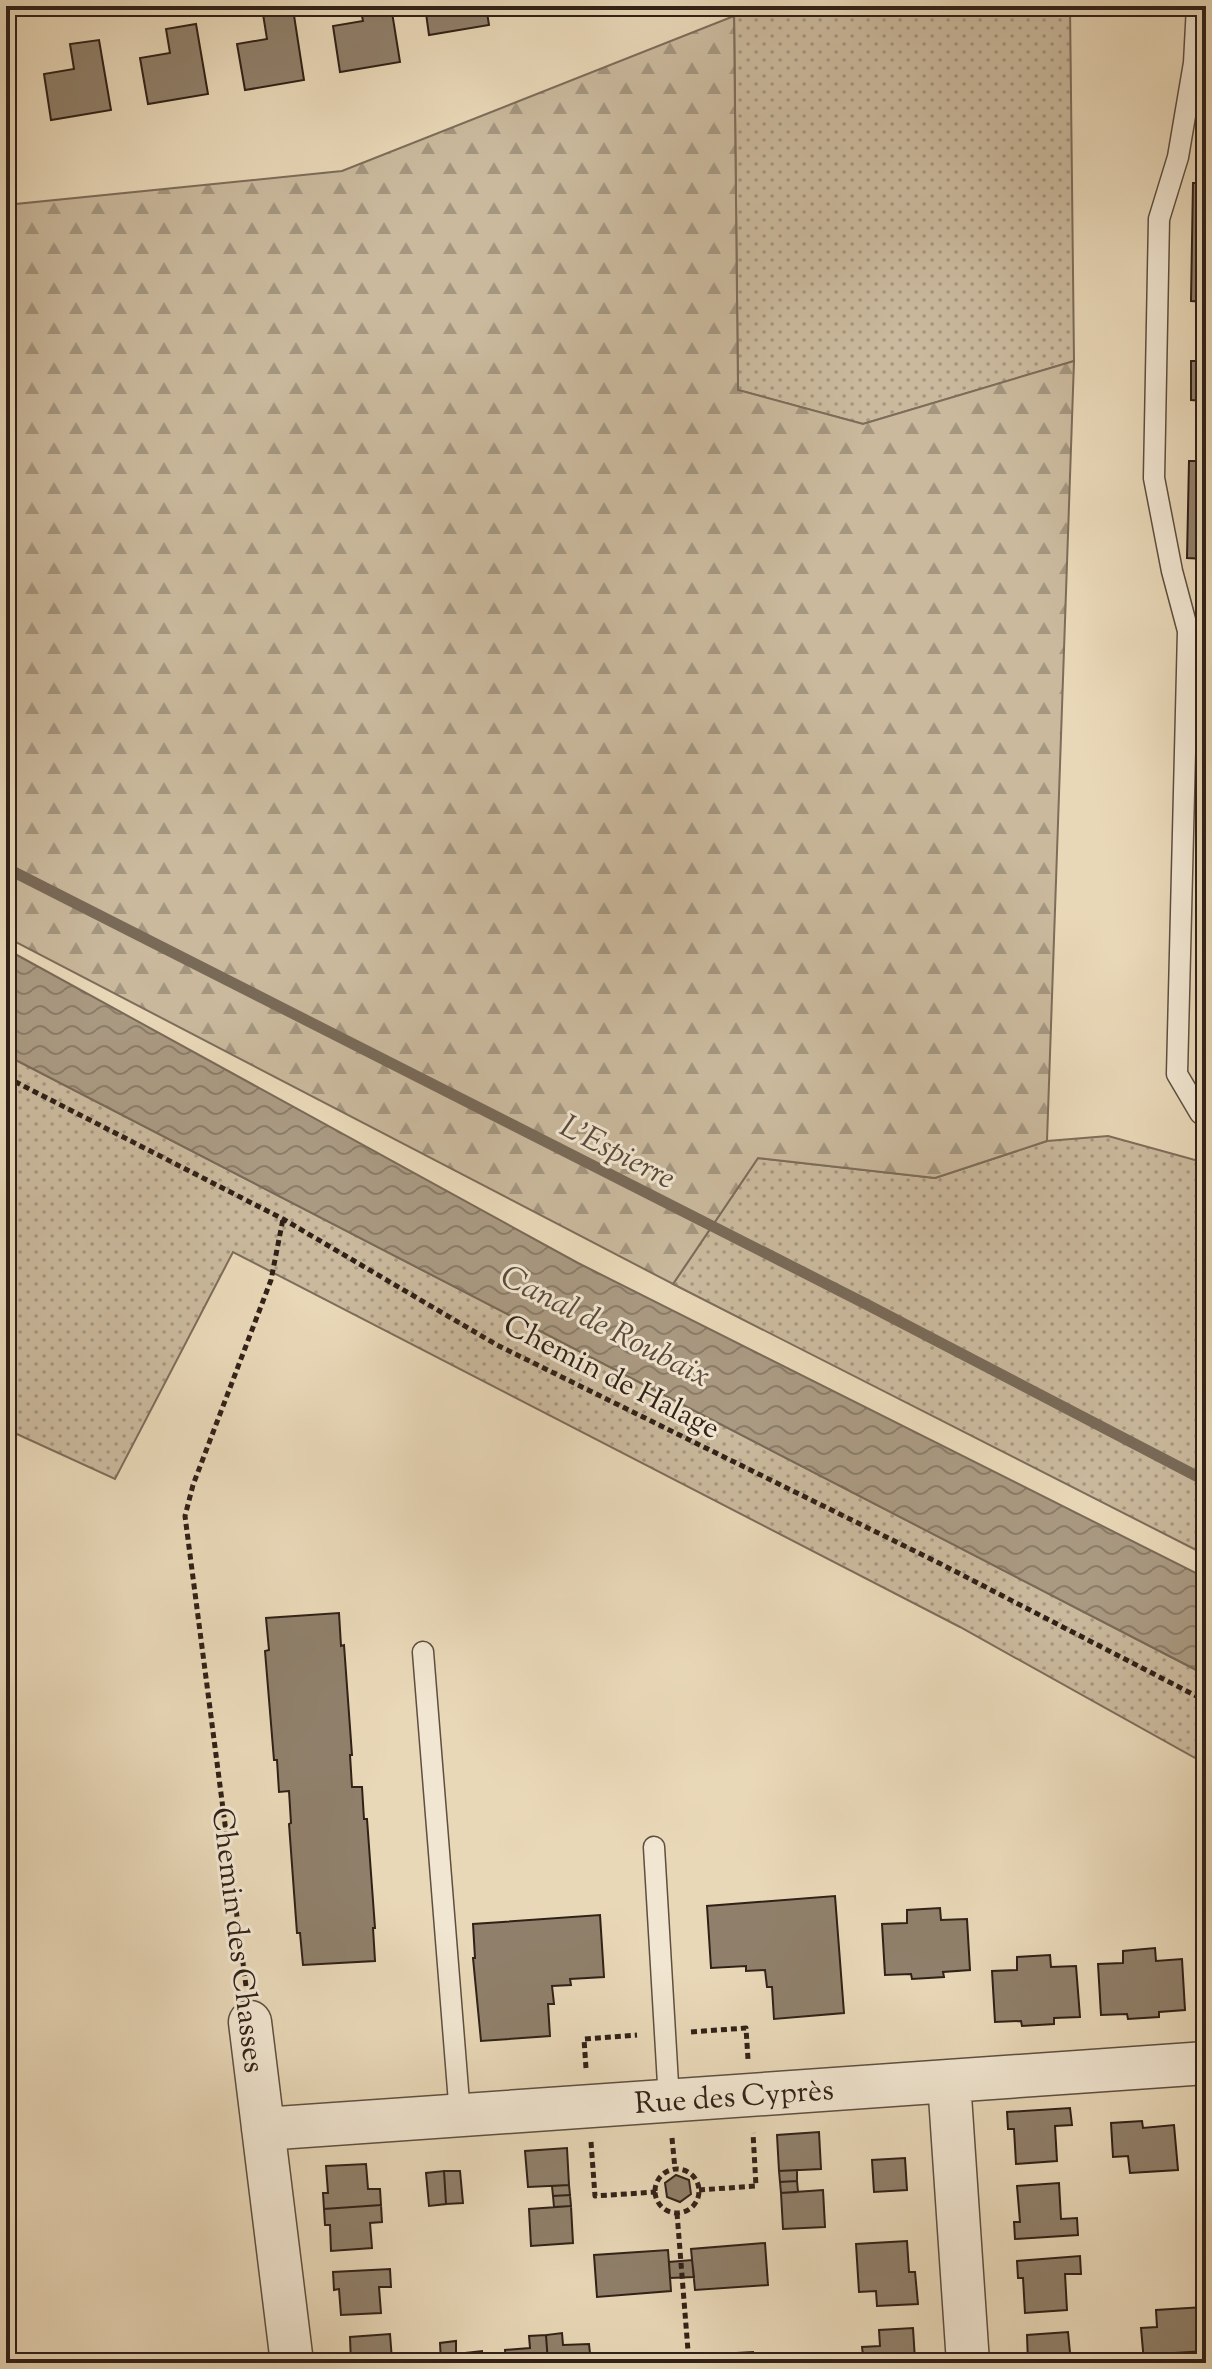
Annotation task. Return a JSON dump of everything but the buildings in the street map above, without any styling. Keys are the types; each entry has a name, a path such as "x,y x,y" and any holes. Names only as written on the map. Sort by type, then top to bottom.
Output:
{"street":[{"name":"Chemin des Chasses","path":"250,2022 292,2363"},
{"name":"Rue des Cyprès","path":"263,2129 1206,2063"},
{"path":"949,2081 968,2363"}],"lane":[{"path":"1197,6 1194,63 1178,157 1159,219 1154,478 1172,571 1188,631 1177,1074 1206,1118"},
{"path":"423,1652 460,2115"},
{"path":"654,1847 669,2101"}],"path":[{"name":"Chemin de Halage","path":"6,1077 283,1219 497,1345 939,1563 1206,1701"},
{"name":"Chemin des Chasses","path":"250,2022 185,1516 193,1485 271,1280 283,1219"},
{"path":"682,2169 698,2182 699,2196 690,2208 677,2213 664,2208 655,2188 662,2175 682,2169"},
{"path":"677,2213 689,2363"}],"green space":[{"path":"734,6 1070,6 1074,361 863,424 738,390"},
{"path":"734,16 738,390 863,424 1074,361 1047,1141 935,1178 758,1158 673,1284 6,937 6,205 342,171"},
{"path":"6,1055 1206,1675 1206,1764 960,1627 233,1252 115,1479 6,1429"},
{"path":"1108,1136 1206,1163 1206,1555 673,1284 758,1158 935,1178 1047,1141"}],"water":[{"name":"Canal de Roubaix","path":"6,949 578,1263 1206,1578 1206,1675 6,1055"}],"waterway":[{"name":"L'Espierre","path":"6,868 864,1303 1206,1481"}]}
